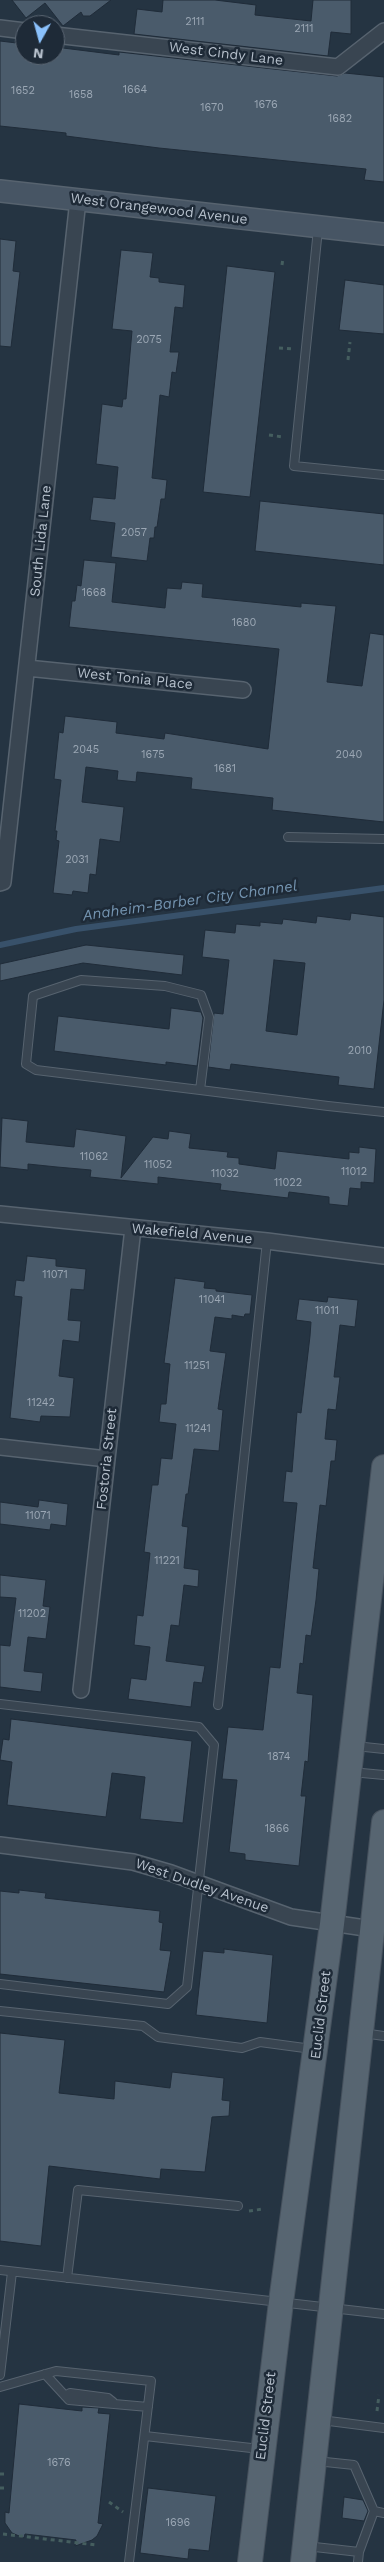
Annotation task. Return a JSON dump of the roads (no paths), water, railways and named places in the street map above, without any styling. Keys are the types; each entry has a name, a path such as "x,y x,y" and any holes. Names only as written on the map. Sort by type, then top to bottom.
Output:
{"main road":[{"name":"West Orangewood Avenue","path":"0,190 384,234"},
{"name":"Euclid Street","path":"250,2562 262,2449 317,2050 353,1746 379,1560 384,1467"},
{"path":"304,2554 331,2308 372,2034 372,1929 384,1822"}],"street":[{"path":"0,28 15,30"},
{"name":"West Cindy Lane","path":"65,36 338,67 384,31"},
{"name":"South Lida Lane","path":"2,883 78,200"},
{"name":"West Tonia Place","path":"27,668 243,690"},
{"name":"Wakefield Avenue","path":"0,1214 267,1241 384,1256"},
{"name":"Fostoria Street","path":"81,1690 133,1228"},
{"path":"0,1447 107,1459"},
{"name":"West Dudley Avenue","path":"0,1845 133,1862 197,1882 291,1917 372,1929"}],"lane":[{"path":"318,227 294,466 384,475"},
{"path":"288,837 384,839"},
{"path":"200,1090 209,1017 201,995 165,986 81,980 33,996 26,1064 36,1070 200,1090 384,1112"},
{"path":"218,1705 267,1241"},
{"path":"0,1704 199,1727 214,1745 197,1882 187,1987 168,2004 0,1984"},
{"path":"353,1746 384,1750"},
{"path":"350,1772 384,1775"},
{"path":"0,2011 143,2026 158,2037 242,2048 260,2042 317,2050"},
{"path":"67,2278 78,2190 238,2206"},
{"path":"0,2270 384,2314"},
{"path":"0,2375 12,2272"},
{"path":"0,2387 56,2371 151,2381 129,2562"},
{"path":"45,2374 69,2400 107,2405 113,2402 148,2407"},
{"path":"319,2419 384,2428"},
{"path":"144,2436 262,2449"},
{"path":"314,2461 354,2465 374,2511 359,2552 358,2562"},
{"path":"374,2511 384,2513"},
{"path":"304,2554 359,2552"}],"waterway":[{"name":"Anaheim-Barber City Channel","path":"0,945 76,929 384,888"}]}
